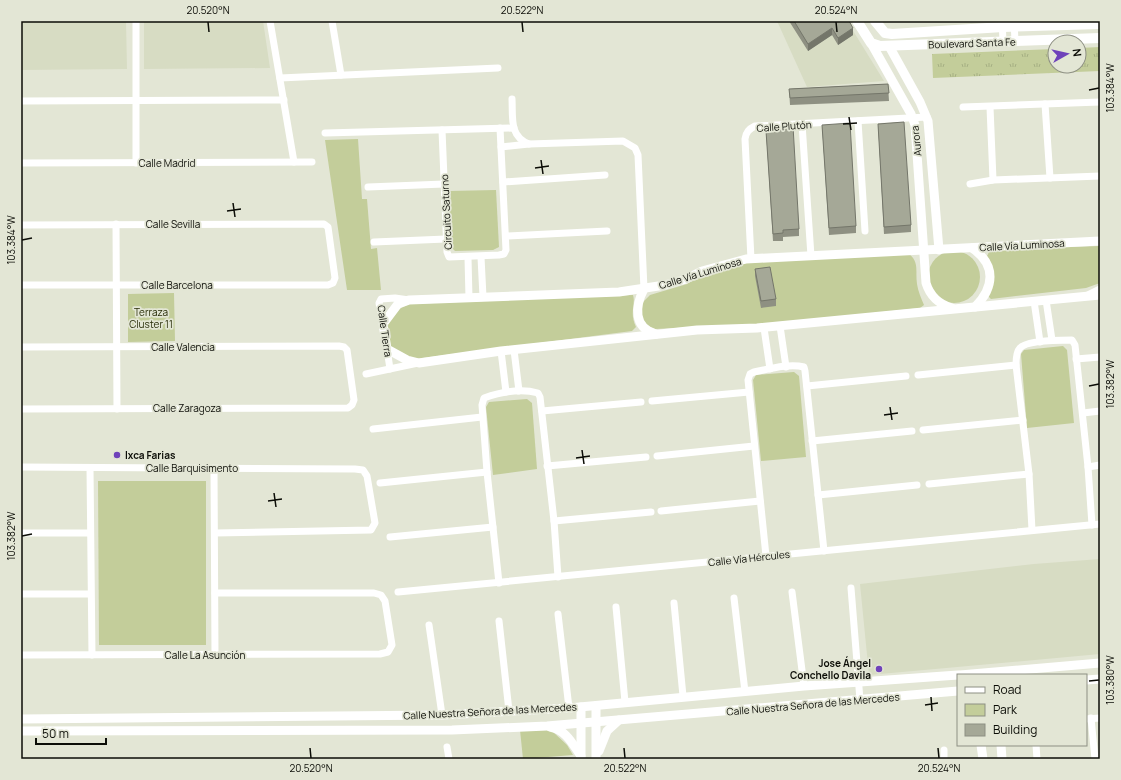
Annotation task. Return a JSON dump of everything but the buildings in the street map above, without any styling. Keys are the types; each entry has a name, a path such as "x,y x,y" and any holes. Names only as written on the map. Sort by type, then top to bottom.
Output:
{"main road":[{"path":"857,21 871,42"},
{"name":"Boulevard Santa Fe","path":"875,21 879,28 885,33 892,34 1002,24 1100,24"},
{"name":"Boulevard Santa Fe","path":"871,42 889,46 1100,38"}],"street":[{"path":"136,21 136,163"},
{"path":"270,21 294,162"},
{"path":"332,21 340,75"},
{"path":"1002,24 1003,41"},
{"path":"1014,24 1015,41"},
{"name":"Aurora","path":"871,42 912,118 916,131 924,250"},
{"name":"Aurora","path":"889,46 927,117 938,250"},
{"path":"280,78 498,68"},
{"path":"512,99 516,136 521,141 529,144"},
{"path":"21,101 284,100"},
{"path":"963,107 1100,102"},
{"path":"1045,104 1050,178"},
{"path":"990,107 993,180"},
{"name":"Calle Plutón","path":"751,259 746,134 755,126 927,117"},
{"path":"858,121 865,231"},
{"path":"802,124 811,256"},
{"name":"Circuito Saturno","path":"442,130 447,252 449,257 468,258 504,254 506,250 500,128"},
{"path":"325,133 514,128"},
{"path":"501,147 529,144 623,141 635,148 638,155 644,289 637,306 639,323 644,329 659,334"},
{"name":"Calle Madrid","path":"21,163 312,162"},
{"path":"503,182 605,175"},
{"path":"970,184 993,180 1100,176"},
{"path":"368,187 444,184"},
{"path":"116,224 117,409"},
{"name":"Calle Sevilla","path":"21,225 324,224 328,227 335,278 333,283"},
{"path":"506,236 607,231"},
{"path":"374,242 446,239"},
{"name":"Calle Vía Luminosa","path":"409,300 619,292 644,289 686,279 702,271 751,259 1100,241"},
{"path":"972,248 986,261 990,272 988,291 974,307"},
{"path":"924,250 925,276 928,291 941,304 954,309"},
{"path":"481,257 482,297"},
{"path":"468,258 469,298"},
{"name":"Calle Barcelona","path":"21,285 328,285 333,283"},
{"path":"1086,296 1100,289"},
{"path":"366,374 419,363 501,351 697,330 764,328 1100,295"},
{"name":"Calle Tierra","path":"390,369 379,303 381,299 395,298 409,300"},
{"path":"383,324 398,304 409,300"},
{"path":"1046,300 1052,340"},
{"path":"1034,301 1040,342"},
{"path":"780,326 786,367"},
{"path":"764,328 770,369"},
{"path":"1032,530 1029,474 1016,365 1019,349 1022,346 1052,340 1072,340 1075,345 1083,413 1092,525"},
{"name":"Calle Valencia","path":"21,347 344,347 347,350 354,400 352,405"},
{"path":"387,349 407,360 419,363"},
{"path":"514,350 519,390"},
{"path":"501,351 506,392"},
{"path":"1076,359 1100,357"},
{"path":"918,375 1016,365"},
{"path":"766,556 749,392 750,374 786,367 804,367 824,551"},
{"path":"807,386 906,376"},
{"path":"499,583 487,472 482,405 484,398 519,390 538,393 540,397 554,521 558,577"},
{"path":"652,401 749,392"},
{"path":"542,411 640,402"},
{"name":"Calle Zaragoza","path":"21,409 348,408 352,405"},
{"path":"1083,413 1100,411"},
{"path":"373,428 482,417"},
{"path":"923,430 1023,420"},
{"path":"812,441 912,431"},
{"path":"656,456 754,446"},
{"path":"547,466 646,457"},
{"path":"1088,467 1100,465"},
{"name":"Calle Barquisimento","path":"21,467 363,470 367,476 375,523 371,530 215,533"},
{"path":"90,468 90,594 92,655"},
{"path":"214,468 215,656"},
{"path":"380,483 487,472"},
{"path":"929,484 1029,474"},
{"path":"818,495 918,485"},
{"path":"661,511 760,501"},
{"path":"554,521 651,512"},
{"name":"Calle Vía Hércules","path":"398,592 1100,524"},
{"path":"390,537 493,527"},
{"path":"21,533 90,533"},
{"path":"851,588 860,700"},
{"path":"792,592 804,686"},
{"name":"Calle La Asunción","path":"21,655 215,656 380,654 388,652 392,645 385,601 381,595 374,593 215,593"},
{"path":"21,594 90,594"},
{"path":"734,598 745,692"},
{"path":"674,603 683,696"},
{"path":"616,607 625,702"},
{"path":"558,614 569,708"},
{"path":"499,621 509,711"},
{"path":"429,625 446,714 452,730"},
{"name":"Calle Nuestra Señora de las Mercedes","path":"974,674 994,674 1100,663"},
{"name":"Calle Nuestra Señora de las Mercedes","path":"21,719 446,714 596,706 683,696 804,686 859,684 957,675"},
{"path":"1087,680 1100,679"},
{"name":"Calle Nuestra Señora de las Mercedes","path":"21,731 452,730 547,726 957,692"},
{"path":"596,706 596,758"},
{"path":"581,707 581,758"},
{"path":"115,730 117,718"},
{"path":"1095,759 1089,719 1100,718"},
{"path":"596,758 607,730 620,720"},
{"path":"547,726 563,732 572,742 581,758"},
{"path":"982,746 983,759"},
{"path":"1001,746 1002,759"},
{"path":"1036,746 1037,759"},
{"path":"447,747 449,759"},
{"path":"944,750 944,759"}],"shaded area":[{"path":"21,21 126,21 127,69 21,70"},
{"path":"144,21 263,21 270,68 144,69"},
{"path":"777,21 847,21 884,81 807,87"},
{"path":"1100,559 1100,654 869,675 860,584 1034,564"}],"green space":[{"path":"1100,47 1100,71 1087,72 1087,48"},
{"path":"1047,49 1047,73 933,78 932,54"},
{"path":"358,139 362,199 367,199 371,249 377,248 381,290 347,290 325,140"},
{"path":"496,190 499,247 493,250 455,251 451,247 449,191"},
{"path":"1100,246 1100,283 1086,288 991,299 988,296 992,266 987,256 990,250"},
{"path":"949,251 959,251 969,255 976,262 980,272 980,282 976,292 969,299 959,303 949,303 939,299 932,292 928,282 928,272 932,262 939,255"},
{"path":"908,253 912,256 916,263 917,287 924,305 920,308 779,323 655,329 643,324 641,304 650,295 687,284 707,272 747,263"},
{"name":"Terraza Cluster 11","path":"174,293 175,341 128,342 128,294"},
{"path":"633,295 633,317 636,327 632,331 414,359 391,347 388,339 388,322 395,311 409,304"},
{"path":"1063,346 1067,350 1074,423 1027,428 1021,354 1024,350"},
{"path":"794,372 799,376 806,457 761,461 753,380 756,375"},
{"path":"527,399 532,403 537,469 493,475 486,407 489,402"},
{"path":"98,481 206,481 206,645 99,645"},
{"path":"520,730 551,730 567,745 573,755 523,759"}],"place":[{"name":"Ixca Farias","path":"117,455"},
{"name":"Jose Ángel Conchello Davila","path":"879,669"}]}
